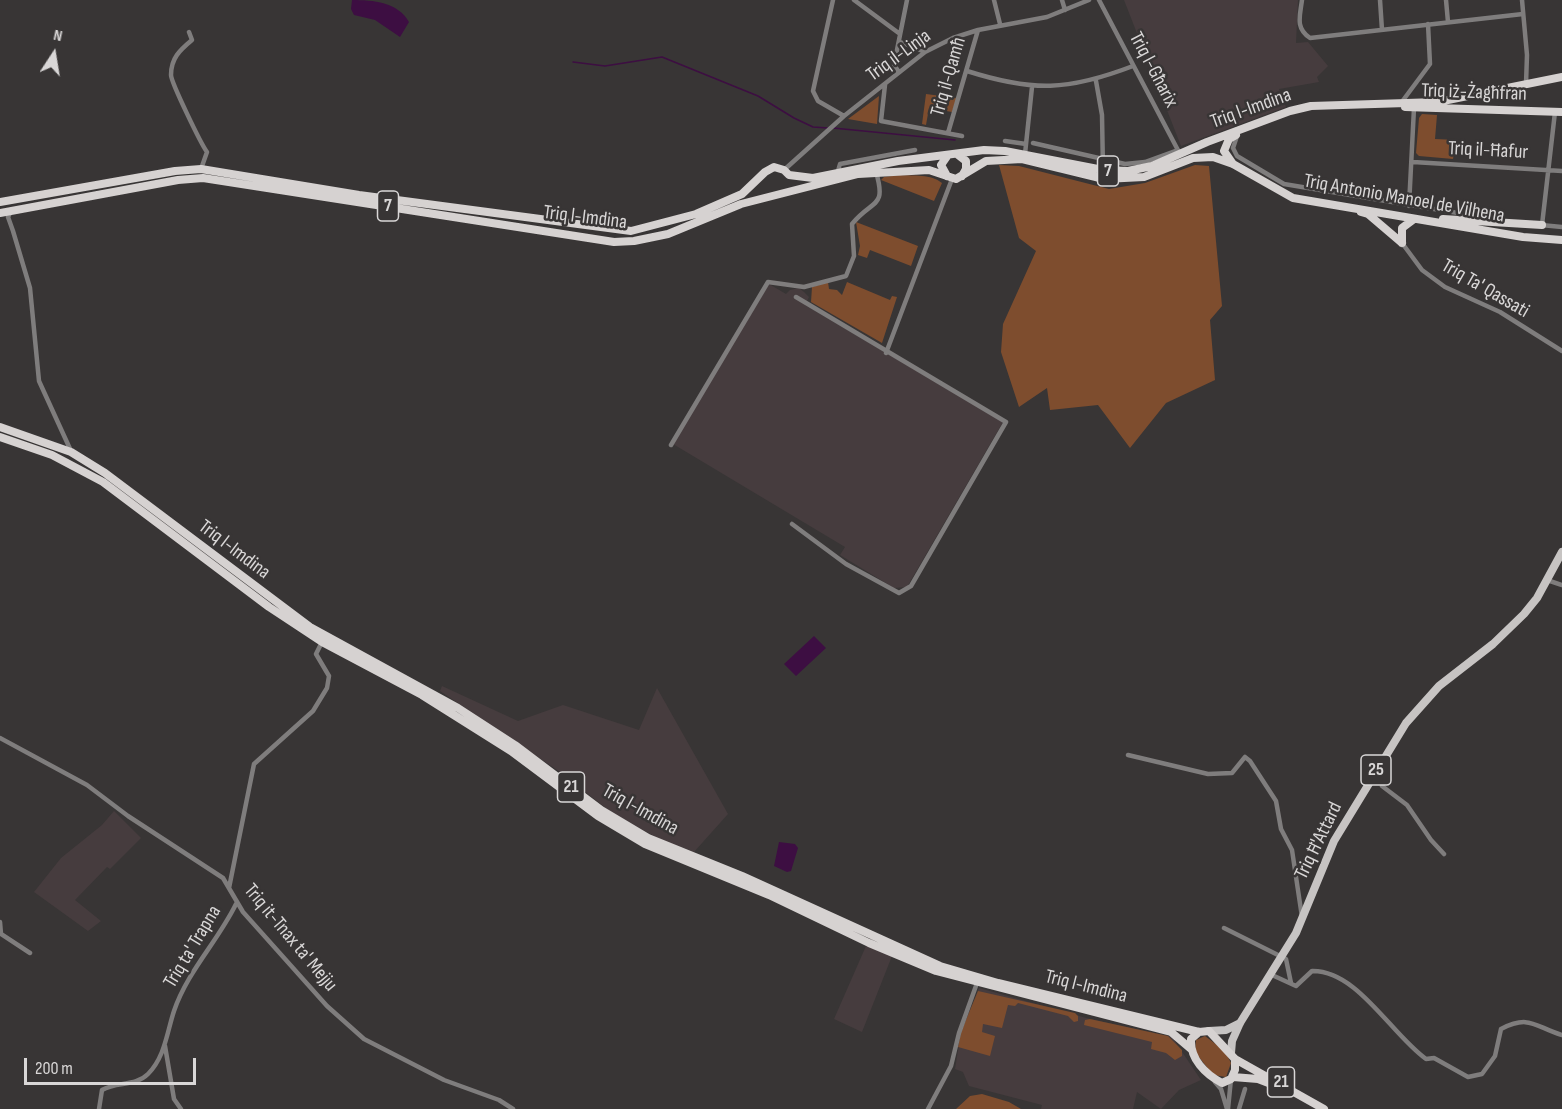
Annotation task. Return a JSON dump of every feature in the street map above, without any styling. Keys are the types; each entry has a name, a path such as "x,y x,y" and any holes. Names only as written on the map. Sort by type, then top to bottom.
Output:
{"highway":[{"name":"Triq l-Imdina","path":"0,202 175,171 201,170 359,195 632,231 705,210 742,194 774,167 787,173 813,178 896,158 984,150 1025,154 1103,170 1128,171 1152,166 1179,152 1254,127 1290,111 1311,106 1438,102 1562,77"},
{"name":"Triq iż-Żagħfran","path":"1385,105 1414,108 1559,112"},
{"path":"1233,164 1224,151 1225,144 1254,127"},
{"path":"949,178 941,165 952,154 964,158 967,165 962,176"},
{"name":"Triq l-Imdina","path":"0,213 178,180 203,178 614,242 634,241 668,234 705,216 770,195 876,172 928,170 949,178 962,176 986,161 1022,159 1104,179 1144,177 1193,158 1213,158"},
{"name":"Triq Antonio Manoel de Vilhena","path":"1213,158 1233,164 1279,192 1321,204 1382,211 1414,219 1523,237 1562,240"},
{"path":"787,173 791,186 788,190"},
{"path":"762,176 761,185 770,195"},
{"path":"1321,204 1368,214 1402,243"},
{"path":"1382,211 1478,223 1542,225"},
{"path":"1402,243 1402,228 1414,219"},
{"name":"Triq l-Imdina","path":"0,427 71,452 105,473 310,627 458,708 515,745 601,810 648,838 742,876 940,966 998,983 1199,1032 1209,1031"},
{"name":"Triq l-Imdina","path":"0,437 52,455 103,482 269,608 322,642 422,694 511,751 598,816 645,844 769,895 869,943 936,971 1171,1032 1191,1048 1192,1055 1212,1078"},
{"name":"21","path":"1209,1031 1233,1056 1324,1109"},
{"path":"1191,1048 1191,1039 1199,1032"},
{"path":"1232,1078 1233,1056"},
{"name":"21","path":"1212,1078 1222,1083 1232,1078 1258,1079 1281,1088 1316,1109"}],"main road":[{"name":"Triq Ħ'Attard","path":"1233,1056 1232,1041 1240,1023 1283,957 1302,919 1334,841 1406,723 1439,686 1493,644 1524,614 1547,580 1562,552"},
{"path":"1209,1031 1226,1029 1240,1023"}],"street":[{"path":"833,0 813,92 818,101 844,116"},
{"path":"854,0 900,34"},
{"path":"899,72 894,65 908,0"},
{"path":"994,0 1000,24"},
{"path":"1062,0 1065,10"},
{"name":"Triq il-Linja","path":"787,173 844,116 925,52 953,38 978,30 1000,24 1047,17 1089,0"},
{"name":"Triq l-Għarix","path":"1099,0 1179,152"},
{"path":"1302,0 1299,26 1303,33 1311,38 1522,14"},
{"path":"1380,0 1382,30"},
{"path":"1446,0 1448,22"},
{"path":"1522,0 1527,56 1526,84"},
{"path":"1401,103 1430,64 1428,24"},
{"name":"Triq il-Qamħ","path":"948,133 978,30"},
{"path":"189,32 192,40 176,53 171,77 197,138 207,152 201,170"},
{"path":"900,42 925,52"},
{"path":"967,71 997,81 1032,87 1063,87 1096,81 1133,66"},
{"path":"1096,81 1102,115 1103,170"},
{"path":"885,85 880,121 962,136"},
{"path":"1025,154 1032,87"},
{"path":"1409,206 1414,108"},
{"path":"1542,225 1559,112"},
{"path":"1239,134 1233,148 1237,156 1284,184 1409,206 1562,227"},
{"path":"1005,141 1026,144"},
{"path":"1033,143 1125,164 1145,162 1179,152"},
{"path":"896,158 915,150"},
{"name":"Triq il-Ħafur","path":"1413,162 1562,171"},
{"path":"671,445 768,282 804,287 846,276 854,256 852,224 879,200 882,192 876,172"},
{"path":"887,351 949,178"},
{"path":"11,211 8,217 9,224 14,231 30,288 39,381 71,452"},
{"name":"Triq Ta' Qassati","path":"1402,243 1422,270 1445,286 1479,301 1562,351"},
{"path":"792,524 846,564 899,593 911,586 1006,422 796,297"},
{"path":"1547,580 1562,585"},
{"name":"Triq it-Tnax ta' Mejju","path":"322,642 316,654 329,676 327,688 313,711 255,764 229,888 236,904 327,1006 364,1039 444,1080 499,1100 513,1109"},
{"path":"0,738 87,785 128,816 223,878 229,888"},
{"path":"1128,755 1208,774 1232,773 1245,757 1250,761 1276,801 1281,829 1292,850 1302,919"},
{"path":"1382,786 1407,804 1431,840 1444,854"},
{"name":"Triq ta' Trapna","path":"99,1109 102,1090 139,1081 158,1063 174,1009 187,981 222,932 236,904"},
{"path":"0,922 1,934 30,953"},
{"path":"1224,928 1283,957 1288,962 1291,983"},
{"path":"1272,975 1296,986 1307,974 1318,971 1349,983 1366,997 1410,1047 1426,1059 1434,1058 1468,1077 1482,1074 1495,1056 1501,1029 1516,1021 1535,1023 1562,1035"},
{"path":"928,1109 951,1066 959,1033 977,983"},
{"path":"164,1045 174,1099 181,1109"},
{"path":"1212,1078 1221,1089 1227,1109"},
{"path":"1227,1109 1230,1102 1232,1078"},
{"path":"1230,1102 1239,1109 1245,1089"}],"shaded area":[{"path":"352,0 392,6 409,22 400,37 375,20 354,15 351,9"},
{"path":"1124,0 1298,0 1296,43 1308,42 1328,66 1317,77 1319,82 1279,89 1286,107 1181,146"},
{"path":"926,94 957,98 952,112 929,108 926,125 922,124"},
{"path":"879,96 877,124 848,119"},
{"path":"1422,114 1437,115 1435,139 1456,140 1453,159 1419,156 1416,153 1419,118"},
{"path":"999,165 1019,166 1109,189 1145,183 1195,165 1209,166 1222,306 1210,320 1215,380 1166,403 1130,448 1098,405 1050,410 1047,388 1019,407 1001,352 1003,324 1036,251 1019,238"},
{"path":"900,175 928,177 942,183 934,201 881,180 884,177"},
{"path":"856,222 918,246 911,266 870,250 867,258 858,255 860,246"},
{"path":"828,282 829,289 837,290 842,295 847,282 890,300 892,296 897,297 882,343 811,302 812,287"},
{"path":"769,284 786,294 790,290 799,288 809,297 805,305 1003,422 907,587 894,588 840,555 845,547 673,444"},
{"path":"814,636 826,648 796,676 784,664"},
{"path":"442,686 518,721 563,705 639,730 657,688 728,814 694,852 663,841 612,813 560,772 440,691"},
{"path":"114,811 141,838 110,869 107,867 75,900 101,921 88,931 34,892 61,858 102,825"},
{"path":"779,842 795,844 798,848 791,871 787,872 774,866"},
{"path":"866,946 892,956 862,1032 834,1019"},
{"path":"979,988 1090,1019 1172,1037 1201,1080 1179,1090 1161,1109 1137,1092 1133,1109 1041,1109 1042,1105 969,1086 963,1072 955,1069 961,1032"},
{"path":"978,991 1075,1013 1078,1021 1074,1022 1068,1016 1018,1003 1015,1006 1008,1005 1002,1028 983,1024 982,1032 995,1036 990,1056 958,1047 961,1032"},
{"path":"1090,1019 1168,1036 1182,1050 1182,1056 1175,1060 1166,1053 1151,1049 1152,1042 1084,1025 1085,1020"},
{"path":"1205,1036 1225,1051 1231,1063 1226,1077 1213,1075 1195,1052 1196,1040"},
{"path":"982,1094 1009,1102 1021,1109 956,1109 970,1096"}],"waterway":[{"path":"573,62 605,66 662,57 758,96 813,127 828,128"},
{"path":"833,128 955,140"}]}
